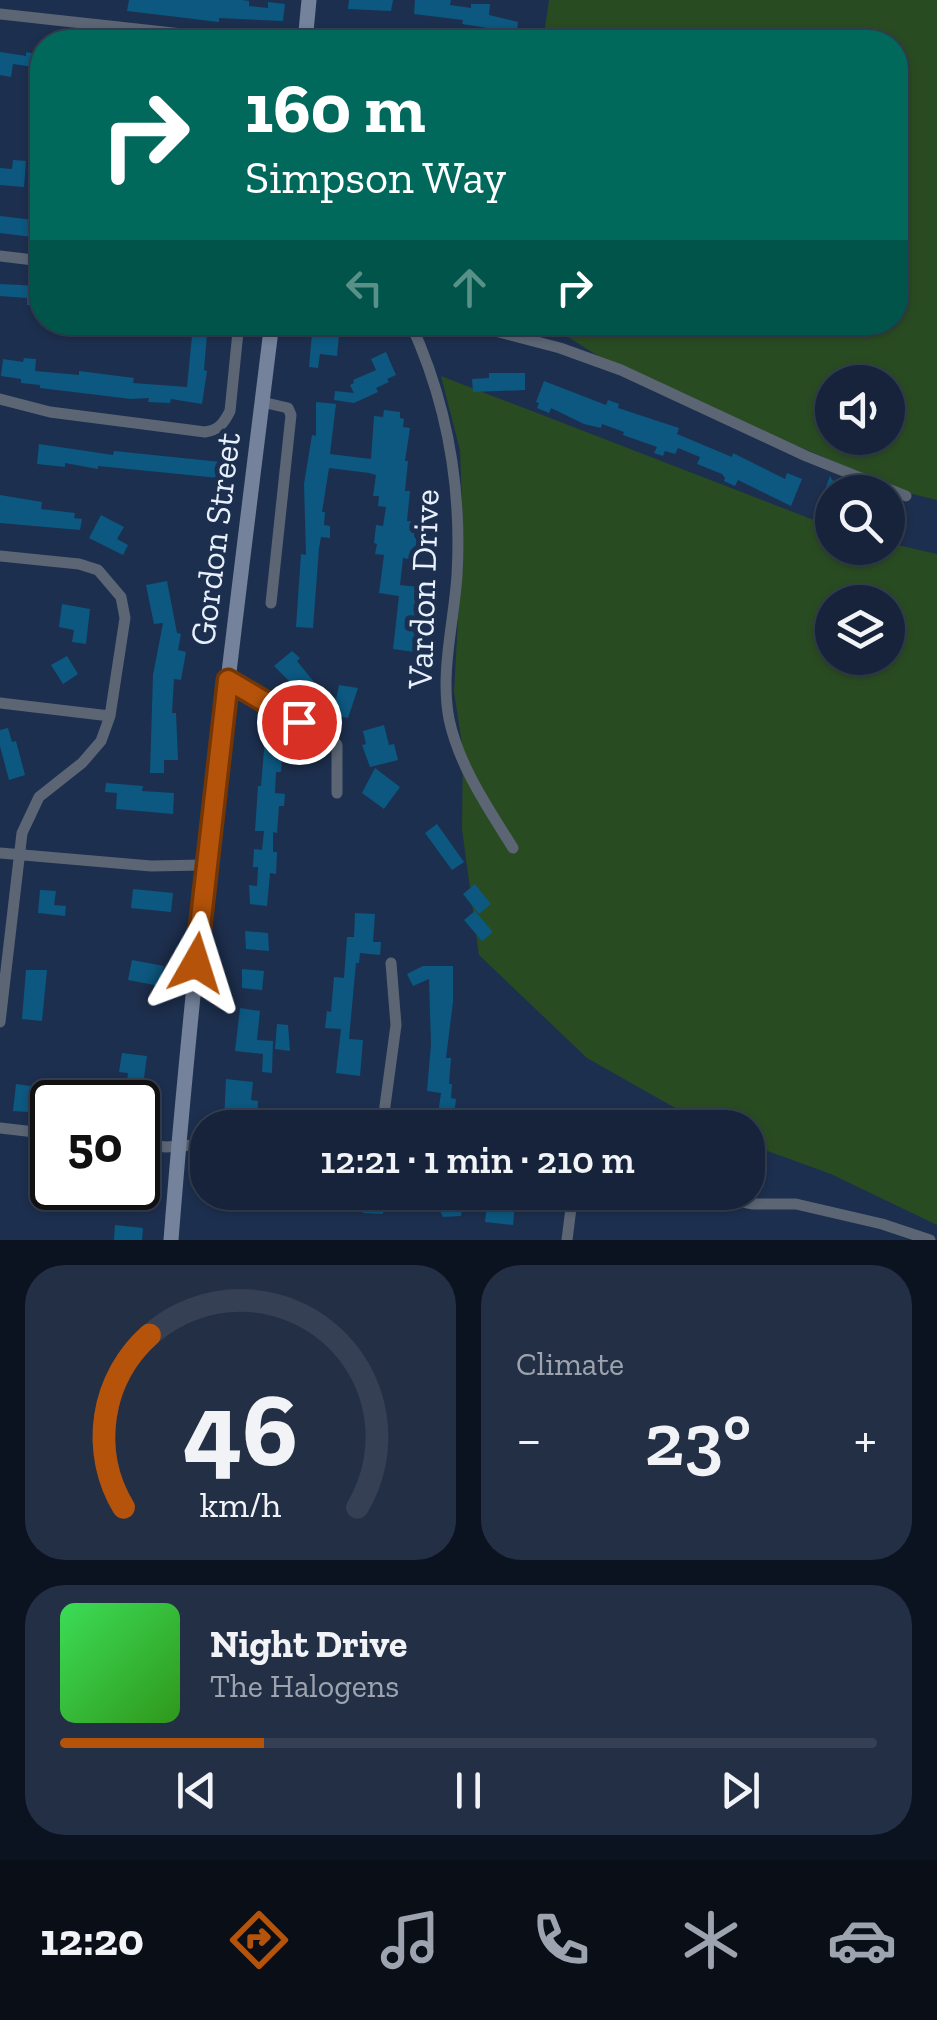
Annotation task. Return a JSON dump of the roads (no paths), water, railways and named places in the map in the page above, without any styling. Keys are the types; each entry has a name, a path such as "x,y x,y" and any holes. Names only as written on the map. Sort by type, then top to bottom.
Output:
{"main road":[{"path":"306,30 309,0"},
{"name":"Gordon Street","path":"170,1240 205,865 270,335"}],"street":[{"path":"0,14 146,30"},
{"path":"0,256 30,260"},
{"path":"0,399 50,412 214,430 223,424 230,411 239,335"},
{"name":"Vardon Drive","path":"415,335 436,386 454,463 457,571 446,683 450,723 470,775 514,848"},
{"path":"510,335 621,370 806,456 906,496"},
{"path":"262,402 288,408 292,415 270,603"},
{"path":"0,556 79,564 98,570 112,582 125,618 110,716 101,740 82,763 39,796 22,832 0,1022"},
{"path":"228,680 299,722 328,734 338,745 337,793"},
{"path":"0,703 110,716"},
{"path":"0,853 151,866 205,865"},
{"path":"384,1110 396,1025 392,963"},
{"path":"0,1128 30,1131"},
{"path":"160,1146 190,1144"},
{"path":"765,1204 796,1204 930,1240"},
{"path":"567,1240 571,1210"}]}
